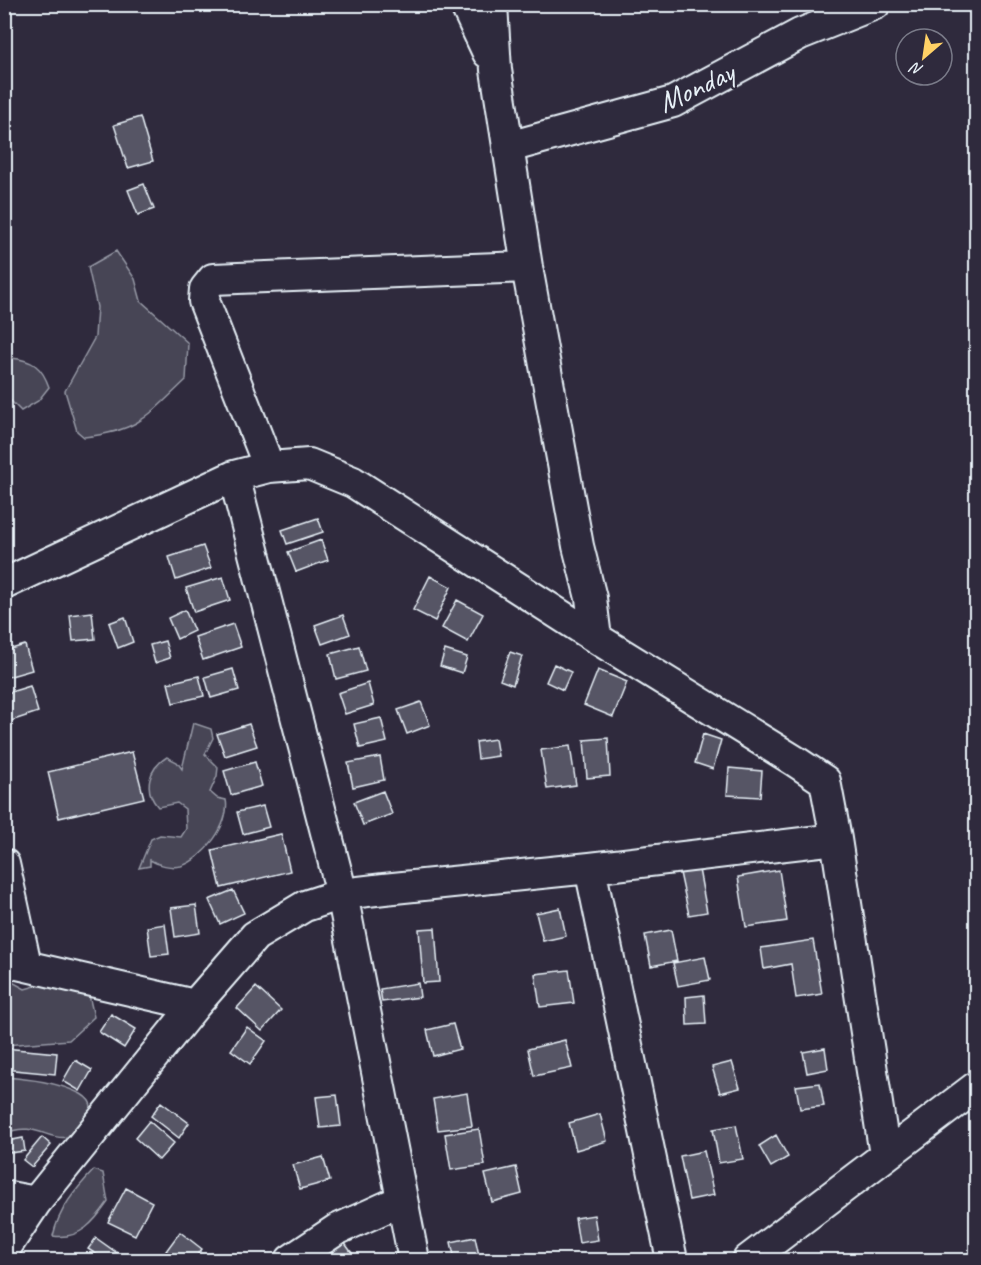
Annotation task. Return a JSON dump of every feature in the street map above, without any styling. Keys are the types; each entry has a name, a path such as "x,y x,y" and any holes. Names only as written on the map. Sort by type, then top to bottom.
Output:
{"street":[{"path":"465,4 496,70"},
{"path":"492,4 496,70 527,267 578,546 591,598 596,638"},
{"name":"Monday","path":"509,147 673,102 800,34 875,4"},
{"path":"269,467 204,301 205,289 213,279 527,267"},
{"path":"4,584 234,476 269,467 309,464 353,482 825,781 837,839 885,1155"},
{"path":"234,476 342,894 414,1260"},
{"path":"4,1250 36,1202 195,1005 255,936 306,906 342,894 837,839"},
{"path":"4,864 15,963 195,1005"},
{"path":"590,868 672,1260"},
{"path":"748,1260 976,1087"},
{"path":"4,1196 36,1202"},
{"path":"291,1260 336,1230 402,1200"}],"shaded area":[{"path":"116,251 135,279 141,301 188,343 186,380 141,420 118,431 84,437 77,431 65,391 95,337 97,307 88,267"},
{"path":"11,358 36,366 49,387 38,401 21,411 7,397"},
{"path":"193,723 211,729 213,738 205,754 218,767 210,792 217,798 226,800 224,819 206,849 189,862 173,867 150,860 150,866 139,868 151,839 160,835 181,837 186,829 185,809 177,803 158,807 150,794 149,787 155,767 167,757 177,762 182,769"},
{"path":"5,978 25,989 60,979 89,995 94,1017 69,1040 5,1045"},
{"path":"5,1077 43,1082 72,1090 88,1099 91,1105 90,1114 75,1133 67,1137 19,1129 6,1133 5,1141"},
{"path":"94,1170 103,1173 108,1202 92,1223 79,1232 63,1237 53,1236 59,1217 69,1200"}],"building":[{"path":"140,117 153,161 128,168 114,125"},
{"path":"144,184 154,209 138,215 128,190"},
{"path":"318,518 323,532 287,544 282,530"},
{"path":"321,540 328,560 296,572 288,552"},
{"path":"203,546 211,568 176,580 169,557"},
{"path":"430,576 451,587 435,621 413,610"},
{"path":"223,577 230,600 194,612 186,588"},
{"path":"457,600 483,614 468,642 442,628"},
{"path":"185,610 194,631 177,639 168,618"},
{"path":"92,612 95,639 73,641 70,615"},
{"path":"343,615 350,634 322,644 315,625"},
{"path":"125,617 133,642 118,648 109,623"},
{"path":"233,624 241,647 203,660 195,637"},
{"path":"165,641 170,658 155,663 150,645"},
{"path":"25,645 32,670 4,678 4,651"},
{"path":"359,646 366,671 336,679 330,654"},
{"path":"445,650 467,657 462,673 440,666"},
{"path":"510,652 522,656 513,685 500,680"},
{"path":"554,664 571,672 563,690 546,682"},
{"path":"233,669 239,690 211,698 205,677"},
{"path":"598,670 627,682 613,717 584,705"},
{"path":"199,676 204,696 173,703 168,683"},
{"path":"368,683 374,705 345,714 338,693"},
{"path":"30,686 38,712 5,723 4,694"},
{"path":"421,702 430,725 407,734 398,710"},
{"path":"381,718 387,742 360,748 354,724"},
{"path":"249,724 257,746 225,756 217,734"},
{"path":"703,734 721,740 713,769 695,763"},
{"path":"608,738 610,776 587,778 584,740"},
{"path":"495,739 498,756 478,759 476,742"},
{"path":"570,746 576,785 547,789 541,750"},
{"path":"132,752 144,798 59,818 48,772"},
{"path":"380,757 384,780 353,787 348,763"},
{"path":"255,762 262,786 231,795 224,771"},
{"path":"729,768 762,771 760,797 727,795"},
{"path":"383,791 392,814 363,825 354,802"},
{"path":"263,806 269,827 243,834 237,812"},
{"path":"281,834 290,871 221,888 212,850"},
{"path":"698,864 707,912 689,915 679,868"},
{"path":"779,870 787,921 746,927 738,877"},
{"path":"233,890 244,913 220,924 209,900"},
{"path":"196,905 200,933 175,937 171,908"},
{"path":"560,908 566,936 543,941 536,913"},
{"path":"165,924 169,954 151,956 147,927"},
{"path":"435,928 439,982 423,983 419,929"},
{"path":"671,930 677,961 651,966 645,935"},
{"path":"813,940 822,994 796,998 791,964 764,969 761,948"},
{"path":"705,957 710,980 678,986 673,963"},
{"path":"569,970 574,1003 540,1007 535,974"},
{"path":"418,983 420,997 382,1002 380,989"},
{"path":"256,987 281,1010 262,1031 237,1008"},
{"path":"704,995 706,1024 687,1025 686,997"},
{"path":"111,1014 136,1029 124,1048 99,1032"},
{"path":"453,1024 460,1049 433,1056 427,1030"},
{"path":"247,1027 266,1041 250,1064 231,1050"},
{"path":"565,1040 572,1068 534,1076 528,1049"},
{"path":"4,1048 57,1053 55,1074 4,1069"},
{"path":"825,1048 828,1069 807,1073 803,1052"},
{"path":"75,1060 92,1070 80,1091 63,1081"},
{"path":"732,1062 740,1088 720,1093 712,1067"},
{"path":"820,1083 824,1106 800,1109 796,1086"},
{"path":"467,1093 472,1126 438,1130 433,1099"},
{"path":"337,1095 341,1126 320,1128 316,1097"},
{"path":"161,1102 189,1123 179,1138 151,1116"},
{"path":"600,1114 607,1141 576,1150 569,1123"},
{"path":"149,1121 174,1143 159,1160 135,1138"},
{"path":"736,1125 743,1159 719,1163 713,1129"},
{"path":"479,1129 485,1165 451,1170 445,1134"},
{"path":"776,1135 788,1157 771,1167 759,1146"},
{"path":"42,1137 51,1145 32,1167 23,1160"},
{"path":"23,1138 25,1151 10,1153 7,1141"},
{"path":"704,1151 714,1195 689,1200 680,1156"},
{"path":"323,1157 330,1181 300,1189 293,1165"},
{"path":"516,1167 522,1194 492,1202 485,1174"},
{"path":"126,1188 152,1202 135,1235 108,1222"},
{"path":"594,1215 598,1240 579,1243 575,1218"},
{"path":"180,1232 202,1249 193,1260 178,1260 166,1251"},
{"path":"475,1237 480,1260 455,1260 451,1242"},
{"path":"96,1238 117,1253 111,1260 105,1260 88,1249"},
{"path":"341,1238 357,1260 311,1260"}]}
